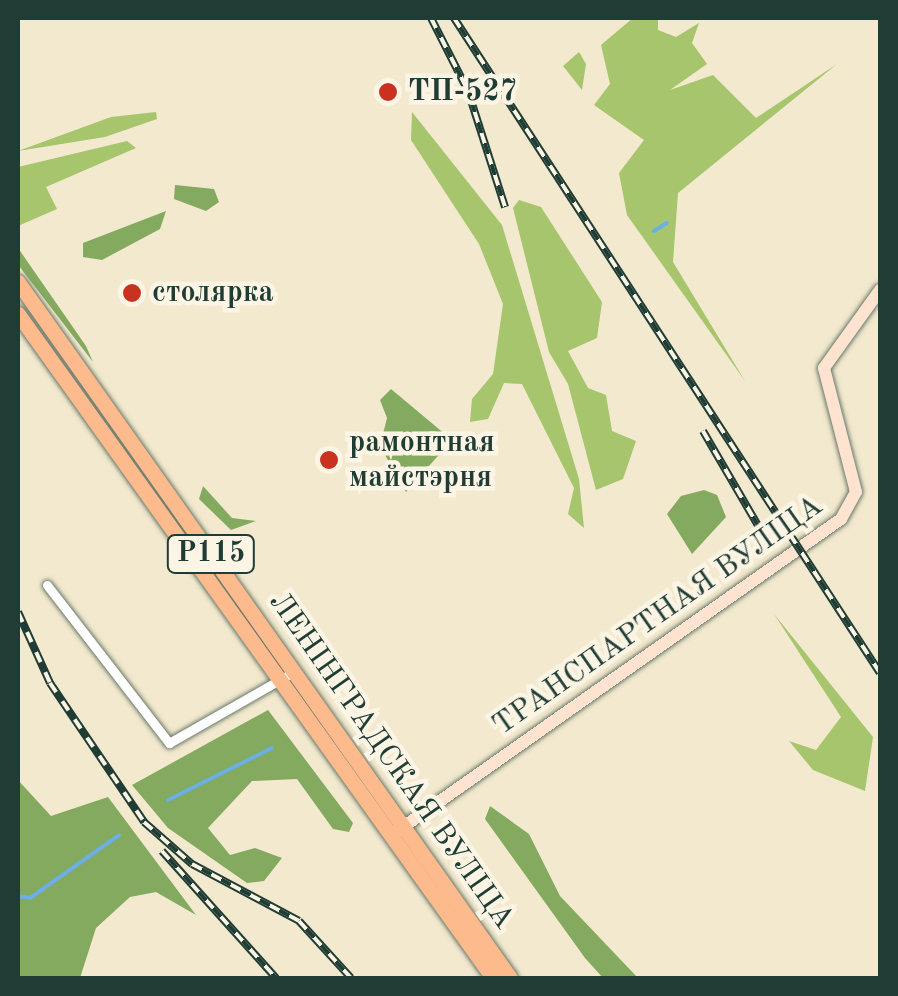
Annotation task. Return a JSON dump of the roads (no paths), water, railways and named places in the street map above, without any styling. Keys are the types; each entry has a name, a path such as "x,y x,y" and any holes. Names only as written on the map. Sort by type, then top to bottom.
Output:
{"main road":[{"name":"ЛЕНІНГРАДСКАЯ ВУЛІЦА","path":"18,282 156,490 399,831 510,978"},
{"name":"ТРАНСПАРТНАЯ ВУЛІЦА","path":"399,831 842,519 856,492 823,376 880,290"},
{"name":"ЛЕНІНГРАДСКАЯ ВУЛІЦА","path":"18,314 156,490"},
{"name":"ЛЕНІНГРАДСКАЯ ВУЛІЦА","path":"399,831 493,978"}],"street":[{"path":"47,585 169,743 289,675"}],"waterway":[{"path":"654,231 667,223"},
{"path":"168,800 272,748"},
{"path":"18,896 30,898 119,835"}],"railway":[{"path":"431,18 468,91 505,207"},
{"path":"454,18 880,673"},
{"path":"703,431 767,541"},
{"path":"18,612 50,683 144,822 192,864 299,921 351,978"},
{"path":"162,851 276,978"}],"place":[{"name":"ТП-527","path":"388,92"},
{"name":"столярка","path":"132,293"},
{"name":"рамонтная майстэрня","path":"329,460"}]}
